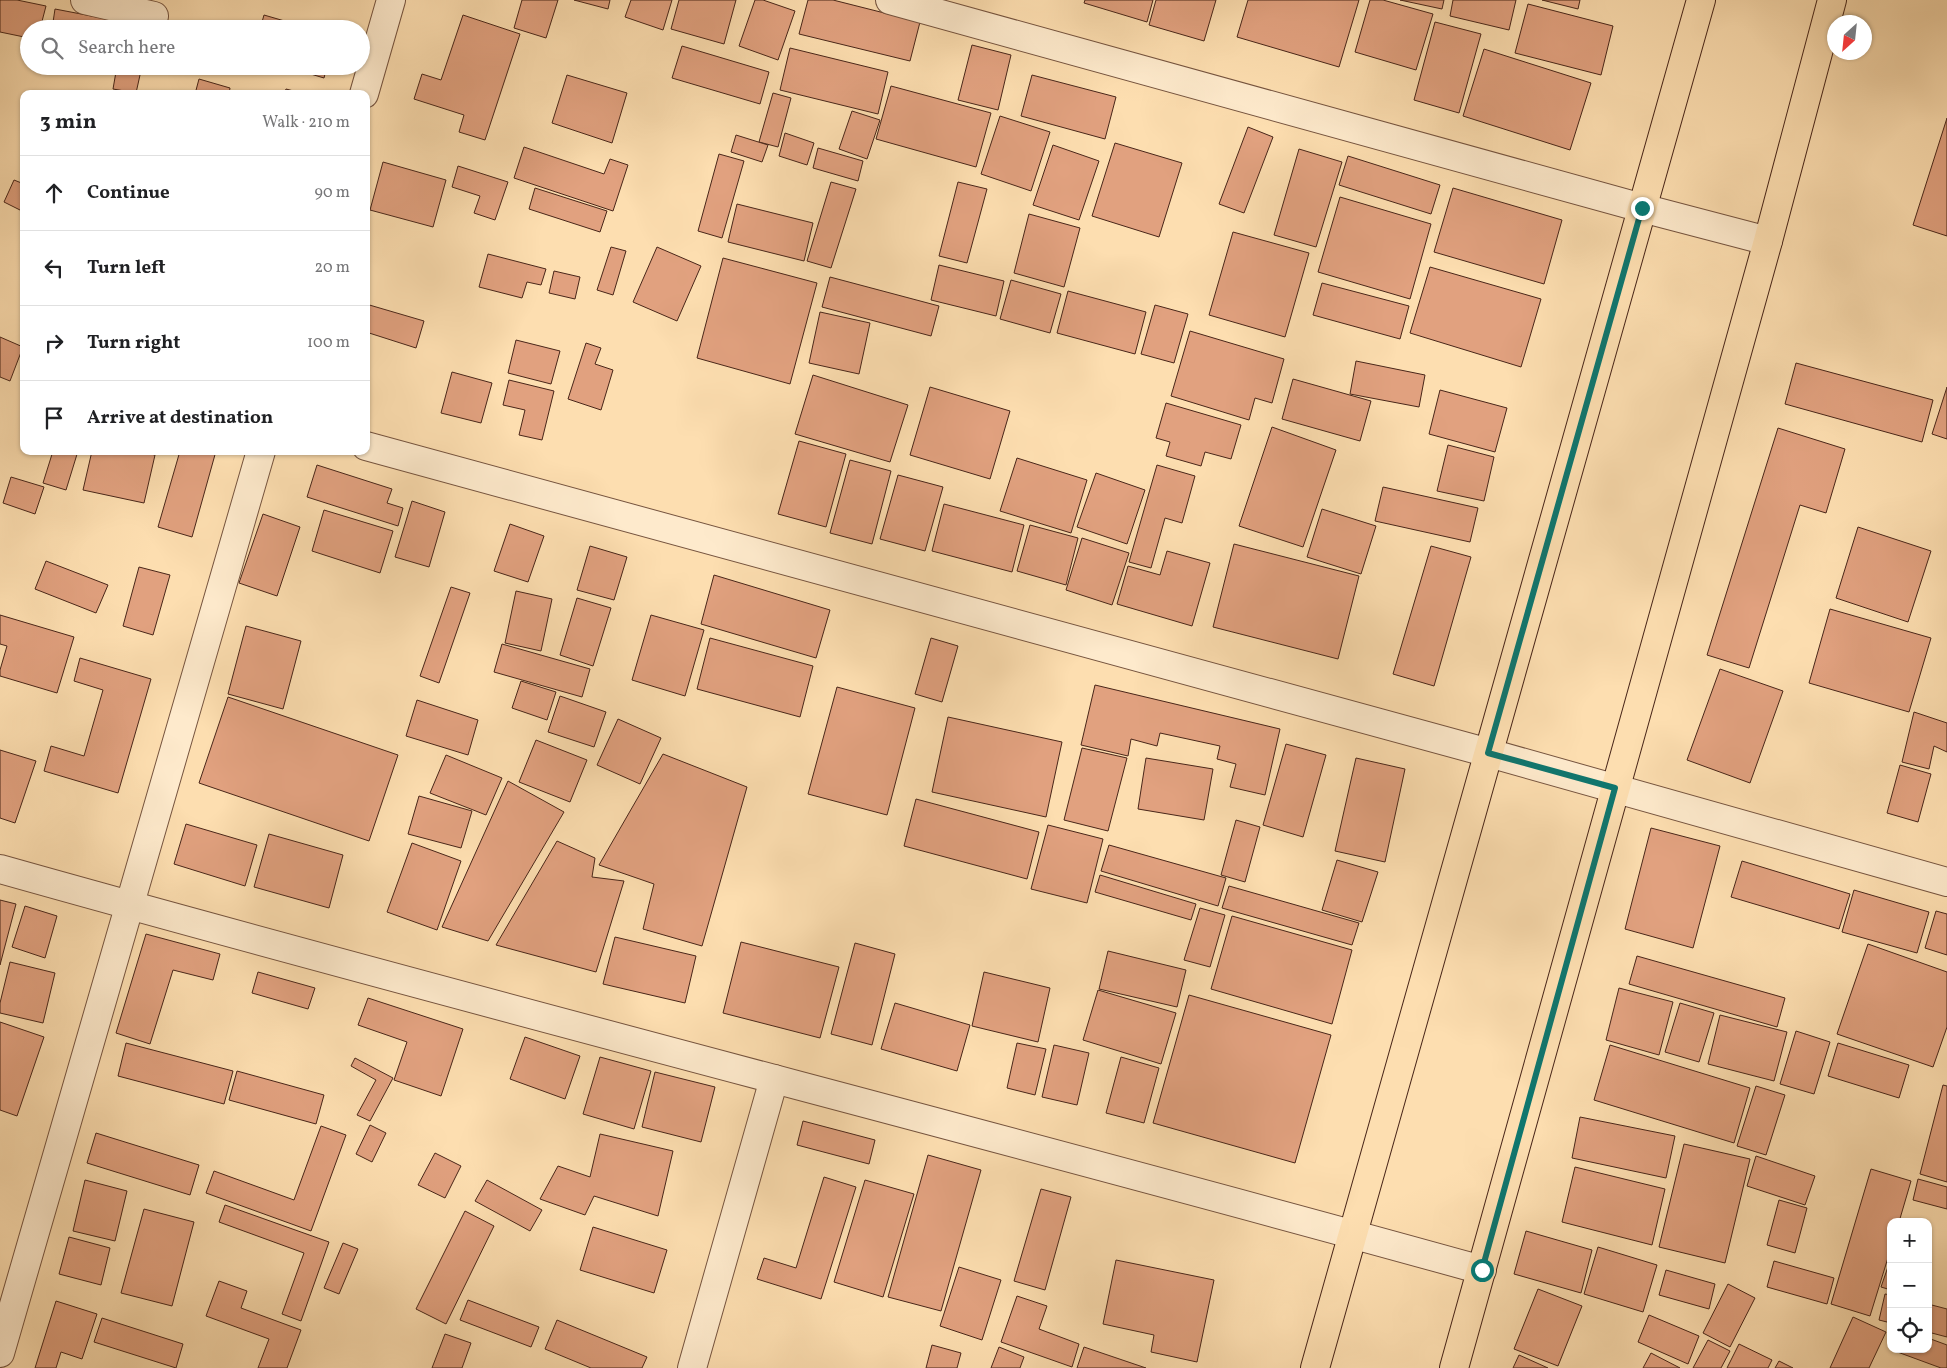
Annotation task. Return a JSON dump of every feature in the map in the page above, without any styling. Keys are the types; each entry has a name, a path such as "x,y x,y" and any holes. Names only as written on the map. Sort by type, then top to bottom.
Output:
{"main road":[{"path":"1315,1368 1701,0"},
{"path":"1454,1368 1768,241 1832,0"}],"street":[{"path":"85,0 154,16"},
{"path":"370,73 391,0"},
{"path":"890,0 1642,208 1768,241"},
{"path":"365,90 369,75"},
{"path":"370,447 1615,788 1947,882"},
{"path":"0,1353 260,455"},
{"path":"0,869 278,948 774,1079 1482,1270"},
{"path":"692,1368 774,1079"}],"building":[{"path":"0,0 17,0 46,6 42,20 20,20 20,36 0,32"},
{"path":"522,0 558,0 546,38 514,28"},
{"path":"574,0 610,0 608,9"},
{"path":"631,0 672,0 663,30 625,17"},
{"path":"679,0 736,0 724,44 671,29"},
{"path":"755,0 763,0 795,11 778,60 739,46"},
{"path":"808,0 833,0 920,22 910,61 799,34"},
{"path":"1085,0 1153,0 1147,22 1084,3"},
{"path":"1156,0 1216,0 1204,41 1149,25"},
{"path":"1248,0 1359,0 1339,67 1237,37"},
{"path":"1370,0 1383,0 1433,14 1416,70 1355,52"},
{"path":"1400,0 1444,0 1442,9"},
{"path":"1453,0 1516,0 1509,30 1450,16"},
{"path":"1542,0 1580,0 1578,9"},
{"path":"1528,4 1613,26 1601,75 1515,53"},
{"path":"55,9 112,20 53,20"},
{"path":"264,15 281,20 263,20"},
{"path":"463,15 520,34 485,140 459,132 464,115 414,99 422,74 441,80"},
{"path":"1435,22 1481,34 1459,113 1414,100"},
{"path":"972,45 1011,55 998,110 958,100"},
{"path":"682,46 769,72 760,104 672,78"},
{"path":"790,48 888,72 878,114 780,90"},
{"path":"1484,49 1591,83 1570,150 1463,116"},
{"path":"115,75 140,75 137,90 113,89"},
{"path":"314,75 325,75 324,78"},
{"path":"567,75 627,93 612,143 552,123"},
{"path":"1032,75 1116,97 1105,139 1021,116"},
{"path":"199,79 230,88 230,90 196,90"},
{"path":"891,86 991,113 976,167 876,139"},
{"path":"773,93 791,98 778,147 759,142"},
{"path":"852,111 880,120 867,159 839,149"},
{"path":"1000,116 1050,132 1031,191 981,174"},
{"path":"1947,118 1947,236 1913,225"},
{"path":"1248,127 1273,137 1244,213 1219,204"},
{"path":"785,133 814,143 807,165 779,156"},
{"path":"736,135 768,145 762,162 731,152"},
{"path":"1115,143 1182,163 1159,237 1092,216"},
{"path":"1053,145 1099,161 1079,220 1033,205"},
{"path":"524,147 604,174 610,159 628,165 613,211 514,178"},
{"path":"818,148 863,161 858,181 813,168"},
{"path":"1299,149 1342,162 1316,247 1274,235"},
{"path":"719,154 744,161 722,238 698,231"},
{"path":"1348,156 1440,185 1431,214 1339,185"},
{"path":"383,162 446,180 433,227 370,210"},
{"path":"458,166 508,182 495,220 474,213 480,196 452,187"},
{"path":"14,180 20,182 20,210 4,202"},
{"path":"831,182 856,189 831,268 807,261"},
{"path":"958,182 987,189 967,263 939,256"},
{"path":"535,188 607,211 600,232 529,209"},
{"path":"1453,188 1562,220 1544,284 1434,252"},
{"path":"1340,197 1431,224 1410,299 1318,272"},
{"path":"737,204 813,223 804,261 728,242"},
{"path":"1029,214 1080,228 1064,287 1014,273"},
{"path":"1233,232 1309,253 1285,337 1209,315"},
{"path":"611,247 626,251 613,295 597,290"},
{"path":"657,247 701,266 677,321 633,302"},
{"path":"488,254 546,269 541,285 527,282 522,298 479,287"},
{"path":"723,258 817,283 790,384 697,358"},
{"path":"939,265 1004,281 996,316 931,300"},
{"path":"1430,267 1541,299 1521,367 1410,333"},
{"path":"554,271 580,277 575,299 549,293"},
{"path":"830,277 939,306 931,336 822,307"},
{"path":"1011,280 1061,294 1050,333 1000,319"},
{"path":"1322,283 1409,306 1400,339 1313,315"},
{"path":"1068,291 1146,312 1135,354 1057,333"},
{"path":"370,305 424,321 416,348 370,333"},
{"path":"1155,305 1188,314 1174,363 1141,354"},
{"path":"820,312 870,323 859,374 809,363"},
{"path":"1190,331 1284,359 1272,403 1255,398 1249,420 1171,396"},
{"path":"0,337 20,346 20,355 10,381 0,377"},
{"path":"516,340 560,351 551,384 508,373"},
{"path":"586,343 601,348 595,364 613,370 601,410 568,399"},
{"path":"1356,361 1425,375 1419,407 1350,394"},
{"path":"1796,363 1933,400 1922,442 1785,404"},
{"path":"452,372 492,383 481,423 441,413"},
{"path":"813,375 908,405 890,462 795,434"},
{"path":"1293,379 1371,401 1360,441 1282,419"},
{"path":"509,380 554,391 542,440 519,435 525,410 503,405"},
{"path":"930,387 1010,411 990,479 910,455"},
{"path":"1947,387 1947,439 1932,434"},
{"path":"1440,390 1507,408 1495,452 1429,434"},
{"path":"1166,403 1241,425 1231,459 1205,452 1201,466 1166,456 1170,442 1156,438"},
{"path":"1272,427 1336,450 1303,547 1239,526"},
{"path":"1778,428 1845,449 1826,513 1800,505 1749,668 1707,655"},
{"path":"799,441 846,454 826,527 778,514"},
{"path":"1448,445 1494,457 1484,501 1437,491"},
{"path":"52,455 77,455 66,490 43,483"},
{"path":"91,455 155,455 144,503 83,490"},
{"path":"179,455 215,455 192,537 158,527"},
{"path":"1017,458 1087,480 1071,533 1000,511"},
{"path":"850,460 891,471 872,544 830,533"},
{"path":"317,465 392,489 387,503 403,508 398,526 307,497"},
{"path":"1157,465 1195,476 1182,523 1165,518 1151,568 1129,562"},
{"path":"1096,473 1145,490 1127,544 1077,527"},
{"path":"898,475 943,487 925,551 880,539"},
{"path":"11,477 44,487 35,514 3,503"},
{"path":"1383,487 1478,508 1470,542 1375,521"},
{"path":"412,501 445,512 429,567 395,557"},
{"path":"944,504 1024,525 1012,572 932,551"},
{"path":"1322,509 1376,526 1361,574 1307,557"},
{"path":"324,510 393,531 380,573 312,551"},
{"path":"263,514 300,527 277,596 239,583"},
{"path":"510,524 544,536 528,582 494,571"},
{"path":"1030,525 1078,538 1066,585 1017,571"},
{"path":"1858,527 1931,551 1908,622 1836,598"},
{"path":"1082,538 1129,553 1112,605 1066,590"},
{"path":"1234,544 1359,576 1338,659 1213,627"},
{"path":"590,546 627,557 614,600 577,590"},
{"path":"1431,546 1471,557 1434,686 1393,674"},
{"path":"1167,551 1210,563 1192,626 1117,604 1128,566 1160,575"},
{"path":"46,561 108,585 96,613 35,589"},
{"path":"139,567 170,575 153,635 123,626"},
{"path":"714,575 830,610 816,658 701,624"},
{"path":"451,587 470,593 439,683 420,676"},
{"path":"516,591 552,599 541,651 505,643"},
{"path":"577,598 611,608 593,666 560,655"},
{"path":"1830,609 1931,638 1909,712 1809,683"},
{"path":"0,615 74,637 57,693 0,676 7,646 0,644"},
{"path":"651,615 704,630 685,696 632,680"},
{"path":"246,626 301,641 283,709 228,694"},
{"path":"710,638 813,666 800,717 697,689"},
{"path":"931,638 958,646 942,702 915,694"},
{"path":"502,644 590,669 582,697 494,672"},
{"path":"80,658 151,679 118,793 44,771 51,746 84,756 103,690 74,681"},
{"path":"1720,669 1783,691 1750,783 1687,760"},
{"path":"521,681 556,692 547,720 512,708"},
{"path":"1095,685 1280,729 1265,795 1230,787 1236,764 1217,759 1220,746 1160,733 1157,746 1131,739 1128,756 1081,745"},
{"path":"837,687 915,708 887,815 808,794"},
{"path":"560,696 606,712 594,747 548,732"},
{"path":"228,697 398,755 369,841 199,783"},
{"path":"417,700 478,720 468,755 406,736"},
{"path":"1914,712 1947,723 1947,752 1934,746 1929,769 1902,762"},
{"path":"948,717 1062,742 1046,817 932,792"},
{"path":"618,719 661,738 640,784 597,765"},
{"path":"536,740 587,760 570,802 519,782"},
{"path":"1286,744 1326,755 1303,837 1263,825"},
{"path":"1082,748 1127,758 1108,831 1064,820"},
{"path":"0,750 36,761 15,823 0,818"},
{"path":"663,754 747,787 702,946 643,929 654,884 599,865"},
{"path":"446,755 502,778 486,815 430,793"},
{"path":"1146,758 1213,769 1204,820 1138,809"},
{"path":"1356,758 1405,769 1385,862 1335,851"},
{"path":"1900,765 1931,774 1918,822 1887,813"},
{"path":"508,781 564,812 488,941 442,927"},
{"path":"419,796 472,811 461,848 408,834"},
{"path":"916,799 1039,832 1027,879 904,846"},
{"path":"1236,820 1260,827 1245,882 1221,875"},
{"path":"186,824 257,845 245,886 174,864"},
{"path":"1048,825 1103,839 1087,903 1031,889"},
{"path":"1651,828 1720,846 1693,948 1625,929"},
{"path":"269,834 343,855 329,908 254,887"},
{"path":"557,841 595,858 592,877 624,881 596,972 496,945"},
{"path":"412,843 461,861 437,930 387,912"},
{"path":"1109,845 1226,878 1218,906 1101,871"},
{"path":"1337,860 1378,872 1362,922 1322,910"},
{"path":"1742,861 1850,894 1839,929 1731,897"},
{"path":"1100,875 1196,904 1191,920 1095,892"},
{"path":"1229,886 1359,923 1352,945 1222,908"},
{"path":"1854,890 1929,912 1917,953 1842,932"},
{"path":"0,900 16,904 0,965"},
{"path":"25,906 57,916 45,958 12,947"},
{"path":"1200,908 1225,915 1210,967 1184,960"},
{"path":"1936,911 1947,914 1947,955 1925,948"},
{"path":"1232,916 1352,950 1332,1024 1211,989"},
{"path":"146,934 220,954 213,980 173,970 150,1044 116,1033"},
{"path":"615,937 696,956 685,1003 603,984"},
{"path":"741,942 839,967 820,1038 723,1013"},
{"path":"855,943 895,954 872,1045 831,1034"},
{"path":"1868,944 1947,972 1947,1027 1933,1067 1837,1034"},
{"path":"1108,951 1186,970 1177,1007 1099,989"},
{"path":"1637,956 1785,998 1777,1027 1629,984"},
{"path":"10,962 55,973 43,1023 0,1013 0,1003"},
{"path":"258,972 315,988 308,1009 252,993"},
{"path":"984,972 1050,988 1038,1042 972,1026"},
{"path":"1619,988 1673,1002 1659,1055 1606,1040"},
{"path":"1098,990 1176,1013 1161,1064 1083,1040"},
{"path":"1189,995 1331,1035 1295,1163 1153,1123"},
{"path":"368,998 463,1029 441,1096 394,1080 407,1042 358,1025"},
{"path":"895,1003 970,1025 957,1071 881,1049"},
{"path":"1680,1003 1714,1013 1699,1062 1665,1052"},
{"path":"1720,1015 1787,1032 1774,1081 1708,1064"},
{"path":"0,1022 44,1037 17,1116 0,1110"},
{"path":"1796,1031 1830,1042 1814,1094 1780,1084"},
{"path":"525,1037 580,1056 565,1099 510,1079"},
{"path":"126,1043 233,1071 224,1104 118,1076"},
{"path":"1017,1043 1046,1049 1035,1095 1007,1088"},
{"path":"1838,1043 1909,1065 1899,1098 1828,1076"},
{"path":"1054,1045 1089,1053 1077,1105 1042,1097"},
{"path":"1610,1045 1750,1088 1734,1143 1594,1100"},
{"path":"600,1057 651,1071 634,1129 583,1114"},
{"path":"1121,1057 1159,1068 1144,1123 1106,1113"},
{"path":"355,1058 393,1078 370,1121 357,1115 376,1080 351,1066"},
{"path":"237,1071 324,1095 316,1124 229,1100"},
{"path":"655,1072 715,1087 701,1142 642,1127"},
{"path":"1943,1085 1947,1086 1947,1182 1920,1174"},
{"path":"1756,1086 1785,1095 1766,1155 1737,1146"},
{"path":"1580,1117 1675,1136 1666,1178 1572,1158"},
{"path":"803,1121 875,1140 869,1164 797,1145"},
{"path":"370,1125 386,1133 372,1162 356,1154"},
{"path":"321,1126 346,1135 311,1231 206,1193 214,1171 294,1200"},
{"path":"96,1133 199,1165 190,1195 87,1163"},
{"path":"600,1134 673,1151 658,1216 594,1196 585,1215 540,1199 558,1166 590,1177"},
{"path":"1684,1144 1750,1159 1725,1263 1659,1247"},
{"path":"435,1153 461,1166 445,1198 418,1185"},
{"path":"928,1155 981,1170 941,1311 888,1297"},
{"path":"1756,1156 1815,1176 1805,1205 1747,1186"},
{"path":"1575,1167 1665,1189 1652,1245 1562,1222"},
{"path":"1871,1169 1911,1181 1900,1218 1887,1218 1887,1261 1870,1316 1831,1304"},
{"path":"824,1177 856,1187 821,1299 757,1279 764,1258 796,1268"},
{"path":"1918,1179 1947,1187 1947,1209 1913,1200"},
{"path":"85,1180 127,1191 115,1241 73,1231"},
{"path":"487,1180 542,1210 530,1231 475,1201"},
{"path":"865,1180 914,1194 883,1297 834,1282"},
{"path":"1041,1189 1071,1197 1045,1290 1014,1281"},
{"path":"1779,1200 1807,1208 1795,1253 1767,1245"},
{"path":"225,1205 329,1242 301,1321 282,1314 304,1253 219,1222"},
{"path":"144,1209 194,1222 172,1306 121,1293"},
{"path":"465,1211 494,1226 446,1324 416,1309"},
{"path":"593,1227 667,1250 654,1293 580,1270"},
{"path":"1526,1231 1592,1250 1581,1293 1514,1274"},
{"path":"69,1237 110,1248 101,1285 59,1274"},
{"path":"343,1243 358,1249 339,1294 324,1288"},
{"path":"1598,1247 1657,1265 1643,1312 1584,1294"},
{"path":"1116,1260 1214,1280 1197,1362 1151,1352 1154,1335 1103,1324"},
{"path":"1774,1261 1834,1278 1827,1304 1767,1287"},
{"path":"959,1267 1001,1280 982,1340 940,1326"},
{"path":"1666,1270 1715,1284 1709,1309 1659,1295"},
{"path":"1887,1270 1887,1289 1881,1287"},
{"path":"219,1281 247,1291 241,1308 301,1330 287,1368 258,1368 269,1339 206,1316"},
{"path":"1728,1284 1755,1298 1730,1347 1703,1333"},
{"path":"1538,1289 1582,1306 1558,1366 1514,1349"},
{"path":"1885,1294 1887,1294 1887,1322 1879,1320"},
{"path":"1017,1296 1047,1306 1039,1329 1079,1344 1072,1367 1001,1342"},
{"path":"468,1300 539,1327 531,1347 460,1320"},
{"path":"56,1301 97,1314 82,1359 61,1352 56,1368 35,1368"},
{"path":"1932,1305 1947,1309 1947,1337 1932,1333"},
{"path":"1649,1315 1699,1336 1688,1364 1638,1342"},
{"path":"1853,1317 1886,1332 1869,1368 1830,1368"},
{"path":"102,1318 183,1344 176,1368 94,1342"},
{"path":"557,1320 647,1357 642,1368 591,1368 545,1349"},
{"path":"445,1334 471,1343 462,1368 432,1368"},
{"path":"1932,1339 1947,1345 1947,1368 1941,1368 1900,1353 1932,1353"},
{"path":"1708,1340 1730,1351 1721,1368 1693,1368"},
{"path":"1739,1344 1772,1360 1768,1368 1727,1368"},
{"path":"932,1345 961,1353 957,1368 926,1368"},
{"path":"999,1347 1024,1357 1020,1368 991,1368"},
{"path":"1084,1347 1146,1368 1077,1368"},
{"path":"1651,1353 1680,1368 1643,1368"},
{"path":"1519,1355 1548,1368 1513,1368"},
{"path":"1779,1361 1793,1368 1775,1368"}],"route":[{"path":"1482,1270 1615,788 1488,753 1642,208"}]}
